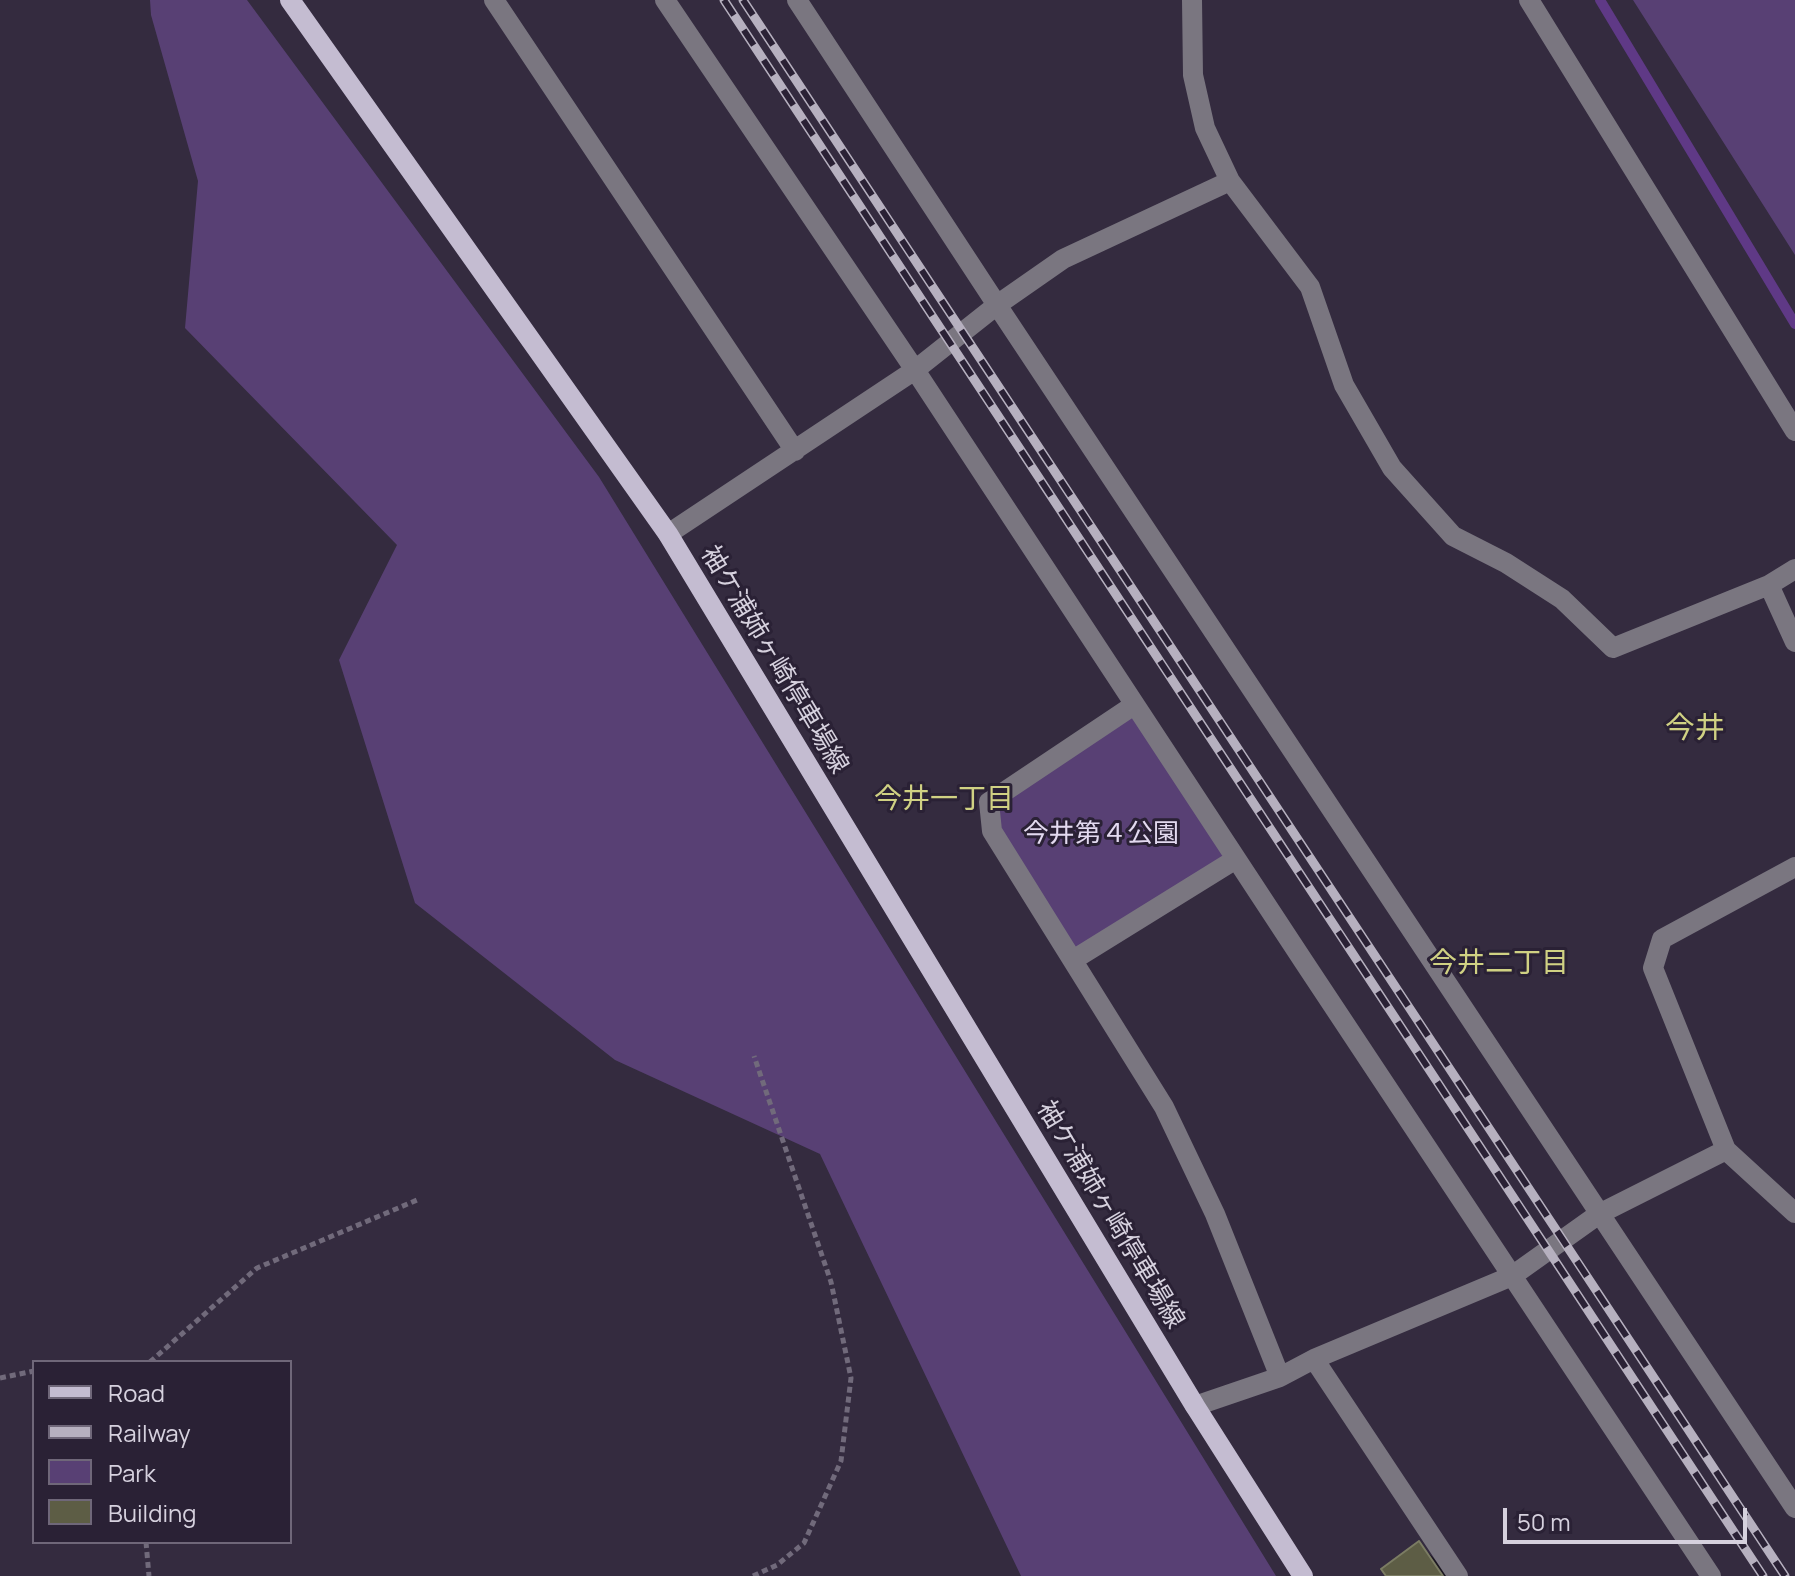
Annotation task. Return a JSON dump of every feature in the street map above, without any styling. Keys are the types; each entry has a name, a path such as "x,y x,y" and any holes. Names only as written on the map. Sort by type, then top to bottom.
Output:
{"main road":[{"name":"袖ケ浦姉ヶ崎停車場線","path":"290,0 668,534 1195,1406 1303,1576"}],"street":[{"path":"494,0 795,451"},
{"path":"665,0 915,370 1711,1576"},
{"path":"797,0 1795,1508"},
{"path":"1192,0 1193,75 1205,128 1230,181 1310,287 1344,385 1392,468 1453,536 1506,563 1562,599 1613,648 1769,585 1795,569"},
{"path":"1529,0 1795,431"},
{"path":"668,534 915,370 997,305 1063,259 1230,181"},
{"path":"1769,585 1795,642"},
{"path":"1134,705 989,802 992,831 1164,1107 1215,1214 1280,1377"},
{"path":"1073,960 1236,859"},
{"path":"1795,867 1662,939 1653,968 1726,1150 1795,1213"},
{"path":"1195,1406 1280,1377 1314,1359 1512,1276 1599,1214 1726,1150"},
{"path":"1314,1359 1458,1576"}],"path":[{"path":"753,1576 777,1565 804,1543 841,1461 851,1378 831,1282 754,1056"},
{"path":"152,1360 257,1268 417,1200"},
{"path":"0,1378 32,1371"},
{"path":"146,1544 149,1576"}],"green space":[{"path":"150,0 247,0 599,477 1276,1576 1021,1576 820,1154 615,1060 415,903 339,660 397,545 185,328 198,181 151,15"},
{"path":"1633,0 1795,0 1795,255"},
{"name":"今井第４公園","path":"1134,705 1236,859 1073,960 992,831 989,802"}],"building":[{"path":"1419,1541 1443,1576 1386,1576 1381,1569"}],"waterway":[{"path":"1600,0 1795,324"}],"railway":[{"path":"724,0 1763,1576"},
{"path":"743,0 1785,1576"}],"district":[{"name":"今井","path":"1695,730"},
{"name":"今井一丁目","path":"944,800"},
{"name":"今井二丁目","path":"1499,964"}]}
